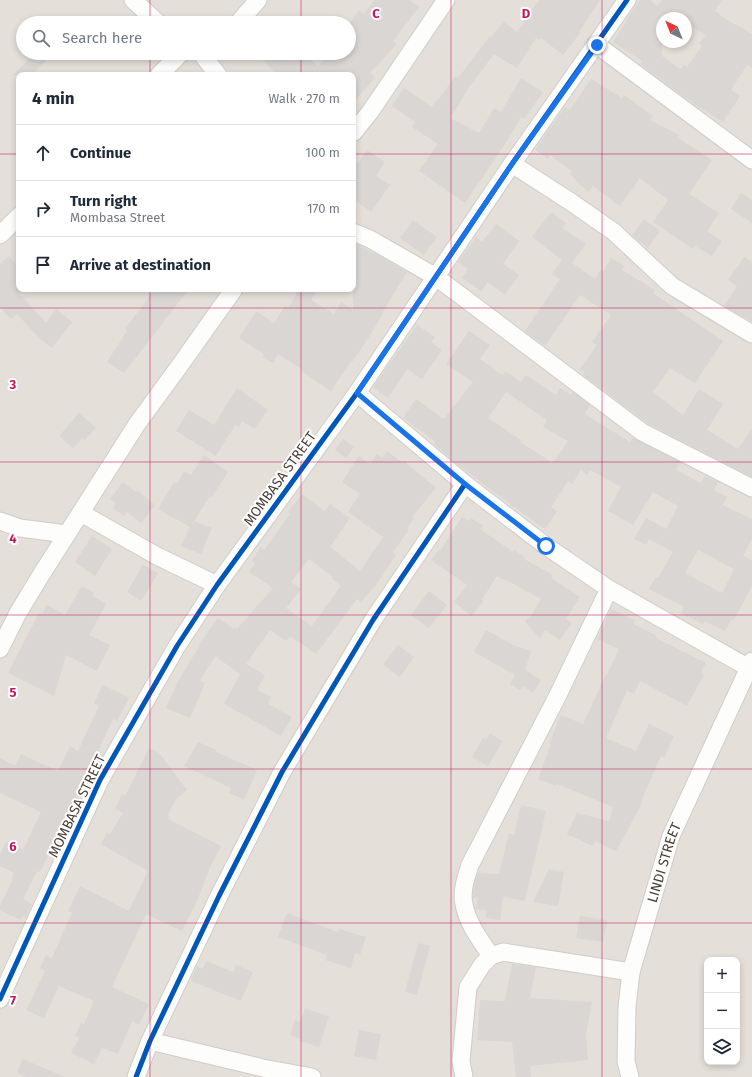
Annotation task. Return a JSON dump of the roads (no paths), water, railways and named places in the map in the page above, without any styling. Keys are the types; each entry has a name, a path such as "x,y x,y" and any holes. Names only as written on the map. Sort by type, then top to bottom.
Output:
{"street":[{"path":"134,0 151,16"},
{"path":"244,16 258,0"},
{"path":"356,129 370,112 446,0"},
{"name":"MOMBASA STREET","path":"0,1000 100,780 176,646 217,585 357,393 512,164 597,45 627,0"},
{"path":"597,45 752,160"},
{"path":"162,72 174,60"},
{"path":"206,60 216,72"},
{"path":"512,164 614,232 672,286 752,334"},
{"path":"0,235 16,219"},
{"path":"356,233 370,239 436,277 642,432 752,488"},
{"path":"0,649 18,612 137,424 232,292"},
{"path":"357,393 465,484 546,546 609,589 750,664"},
{"path":"136,1077 150,1041 219,896 282,772 373,620 465,484"},
{"path":"81,513 157,556 217,585"},
{"path":"0,520 20,528 66,534"},
{"path":"491,956 469,920 463,904 465,882 470,865 557,697 609,589"},
{"name":"LINDI STREET","path":"630,1077 626,1061 627,1007 631,972 671,836 750,664"},
{"path":"464,1077 461,1061 468,987 482,965 491,956 503,952 631,972"},
{"path":"150,1041 262,1068 312,1077"}]}
